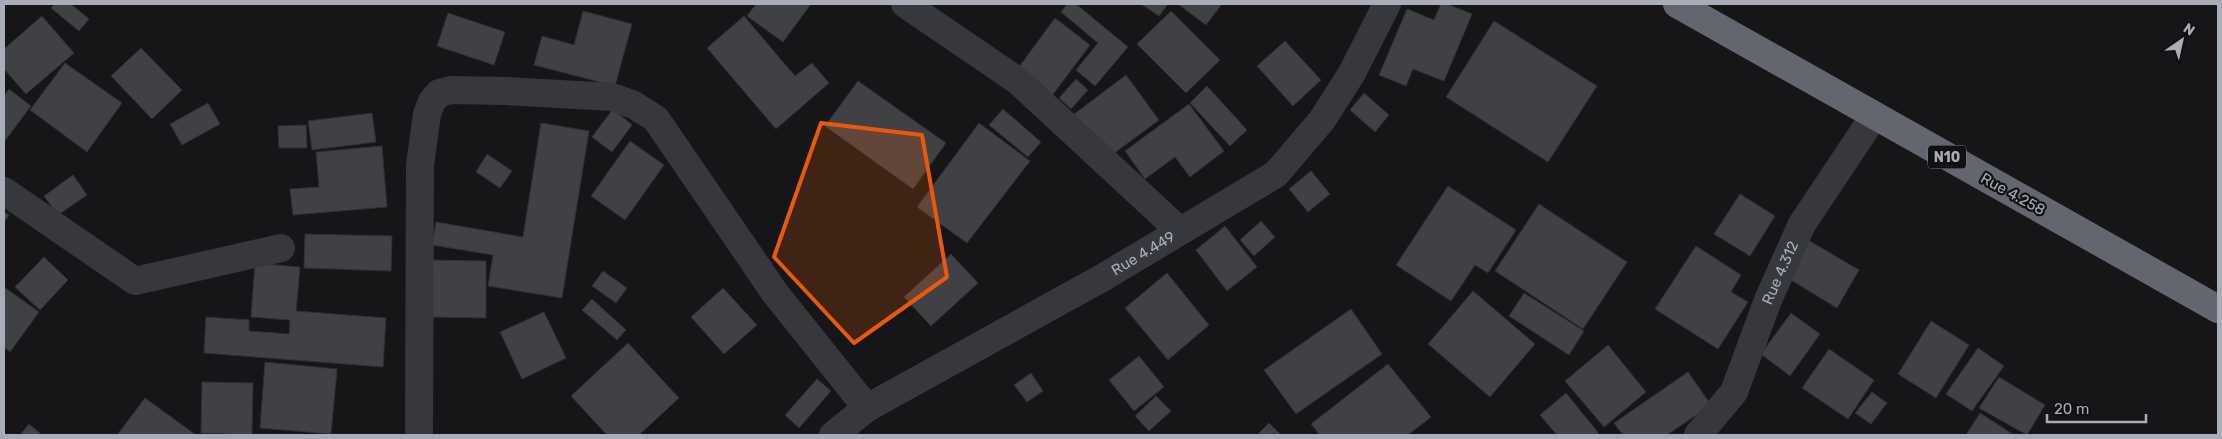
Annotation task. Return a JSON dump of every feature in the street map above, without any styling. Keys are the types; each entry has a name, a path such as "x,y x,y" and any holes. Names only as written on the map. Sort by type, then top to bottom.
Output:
{"highway":[{"name":"Rue 4.258","path":"1677,4 2218,309"}],"street":[{"path":"905,4 1018,81 1180,231"},
{"name":"Rue 4.449","path":"833,435 867,408 1102,278 1276,174 1322,120 1352,73 1388,4"},
{"path":"420,435 420,165 427,114 432,101 439,93 451,90 612,97 634,105 656,119 775,293 867,408"},
{"name":"Rue 4.312","path":"1698,435 1734,392 1768,300 1802,224 1874,116"},
{"path":"4,191 135,281 281,248"}],"highlighted area":[{"path":"821,123 922,135 947,277 854,343 774,257"}],"building":[{"path":"55,4 71,4 89,19 79,31 51,8"},
{"path":"756,4 811,4 783,42 747,16"},
{"path":"1067,4 1076,4 1128,47 1095,86 1076,70 1098,43 1061,12"},
{"path":"1141,4 1168,4 1159,16"},
{"path":"1178,4 1222,4 1206,25"},
{"path":"1441,4 1447,4 1472,14 1444,81 1413,69 1406,86 1379,75 1407,9 1434,20"},
{"path":"583,11 632,24 615,86 534,65 542,36 574,45"},
{"path":"1171,11 1220,60 1186,93 1137,44"},
{"path":"448,13 505,32 494,65 437,46"},
{"path":"42,16 74,53 26,94 4,69 4,49"},
{"path":"744,16 795,76 812,63 829,83 776,129 707,48"},
{"path":"1055,18 1090,45 1051,97 1016,71"},
{"path":"1494,21 1597,86 1548,162 1446,97"},
{"path":"1285,41 1321,80 1293,106 1257,66"},
{"path":"141,48 182,90 152,119 111,76"},
{"path":"65,63 122,103 87,152 30,110"},
{"path":"1126,75 1159,120 1094,168 1061,124"},
{"path":"1076,79 1088,90 1071,109 1059,98"},
{"path":"858,81 946,143 913,189 825,126"},
{"path":"1207,86 1247,130 1230,146 1190,103"},
{"path":"9,89 31,106 4,142 4,96"},
{"path":"1364,93 1389,115 1375,132 1350,110"},
{"path":"208,103 220,124 182,145 170,124"},
{"path":"1189,104 1224,151 1190,177 1175,157 1145,179 1125,151"},
{"path":"613,109 632,125 612,152 592,137"},
{"path":"1003,109 1041,142 1028,157 989,125"},
{"path":"372,113 376,142 312,150 308,121"},
{"path":"541,123 589,131 562,298 488,286 493,255 432,245 436,222 523,237"},
{"path":"979,123 1030,161 967,243 917,207"},
{"path":"306,125 307,148 279,148 278,126"},
{"path":"630,141 664,165 625,220 591,196"},
{"path":"382,146 387,207 293,215 290,189 319,187 316,152"},
{"path":"487,154 512,171 500,188 476,172"},
{"path":"1311,171 1330,194 1308,212 1289,189"},
{"path":"73,175 87,195 58,215 44,196"},
{"path":"1448,186 1516,230 1488,273 1475,265 1451,301 1396,265"},
{"path":"1740,194 1775,216 1750,256 1714,234"},
{"path":"1539,204 1627,262 1583,329 1495,271"},
{"path":"4,212 9,215 4,222"},
{"path":"1261,221 1275,237 1254,256 1240,240"},
{"path":"1225,226 1257,267 1227,291 1196,250"},
{"path":"305,234 392,236 391,271 304,268"},
{"path":"1808,240 1859,270 1837,308 1786,277"},
{"path":"1696,246 1741,275 1731,292 1748,302 1718,349 1655,309"},
{"path":"951,254 978,283 931,326 904,297"},
{"path":"44,257 68,280 40,310 15,287"},
{"path":"429,260 486,261 486,318 428,317"},
{"path":"255,263 300,267 296,311 386,318 383,367 204,353 206,317 249,320 249,331 289,334 290,320 251,317"},
{"path":"603,271 627,288 616,303 592,286"},
{"path":"1167,273 1209,325 1168,360 1125,308"},
{"path":"4,287 39,312 10,352 4,347"},
{"path":"723,288 757,325 724,354 691,317"},
{"path":"1473,291 1535,344 1490,397 1428,344"},
{"path":"1524,293 1584,331 1569,355 1509,316"},
{"path":"592,299 626,330 617,340 582,310"},
{"path":"1351,309 1382,354 1296,414 1264,370"},
{"path":"544,312 566,358 522,379 500,332"},
{"path":"1791,313 1820,334 1790,376 1761,354"},
{"path":"1931,321 1969,345 1936,398 1898,374"},
{"path":"628,343 679,398 639,435 607,435 571,396"},
{"path":"1608,345 1646,392 1604,427 1565,381"},
{"path":"1978,348 2004,366 1972,411 1946,394"},
{"path":"1829,349 1874,380 1848,419 1802,388"},
{"path":"1139,356 1164,387 1134,411 1109,380"},
{"path":"265,362 337,369 331,434 260,428"},
{"path":"1388,364 1431,417 1408,435 1320,435 1311,424"},
{"path":"1688,372 1711,405 1667,435 1623,435 1614,423"},
{"path":"1031,373 1043,391 1027,402 1014,385"},
{"path":"1999,377 2045,405 2027,435 1979,408"},
{"path":"817,379 831,391 799,428 785,415"},
{"path":"202,382 253,383 252,435 201,433"},
{"path":"1872,392 1887,403 1871,424 1855,413"},
{"path":"1566,393 1600,435 1557,435 1540,415"},
{"path":"1156,396 1171,411 1149,431 1135,416"},
{"path":"145,398 196,435 117,435"},
{"path":"1980,413 2014,435 1966,435"},
{"path":"1269,423 1281,435 1257,435"},
{"path":"29,424 42,435 20,435"}]}
